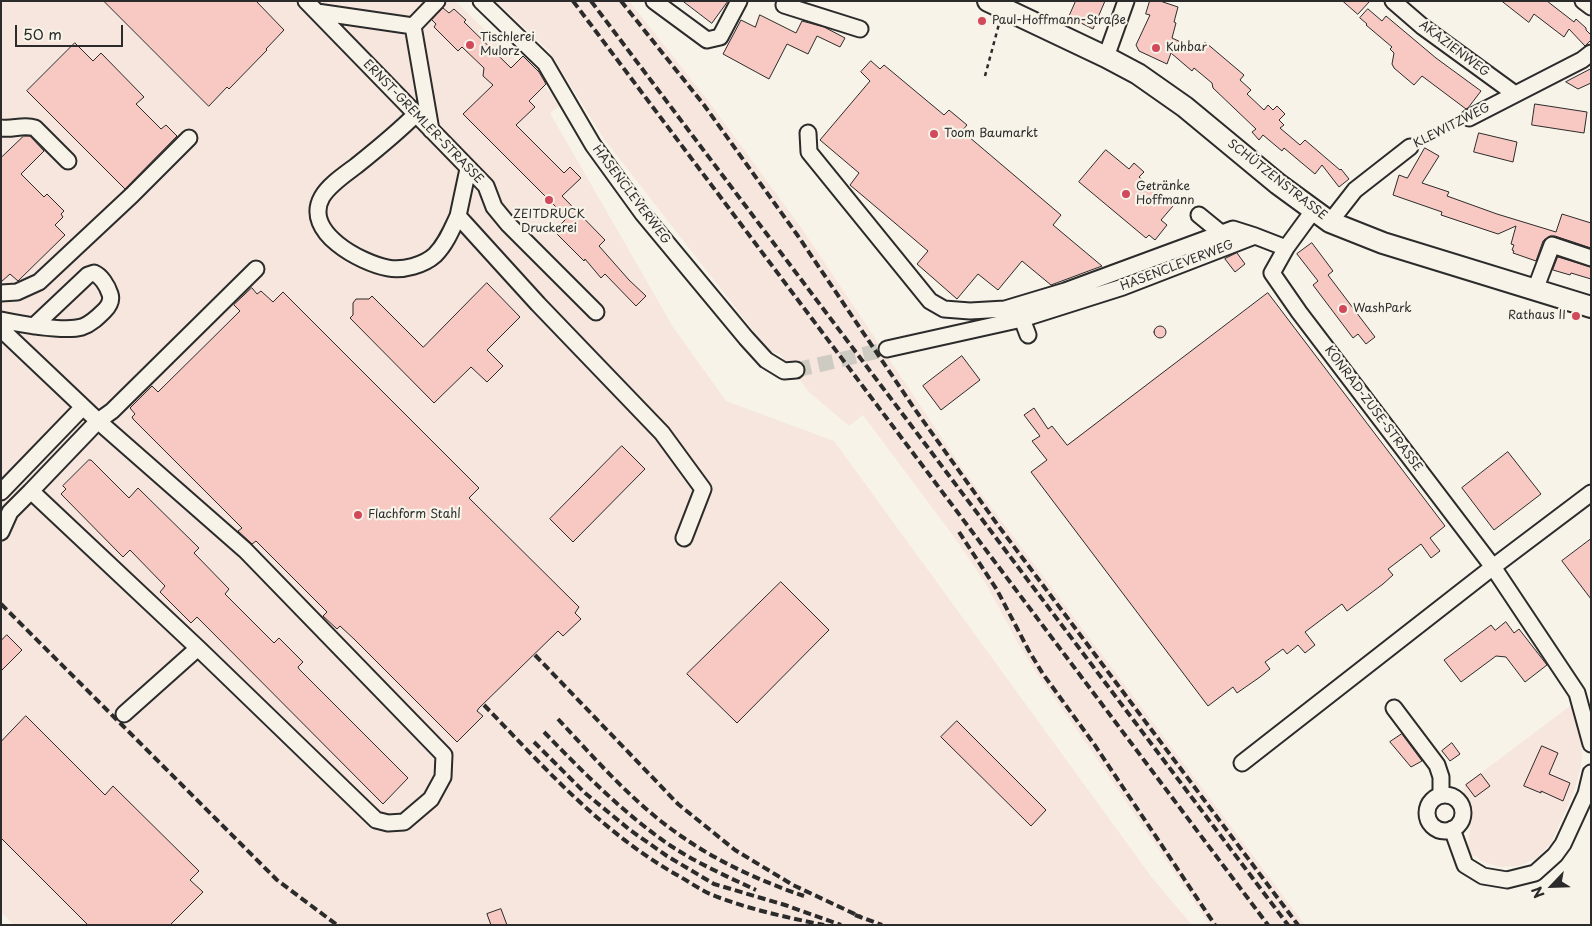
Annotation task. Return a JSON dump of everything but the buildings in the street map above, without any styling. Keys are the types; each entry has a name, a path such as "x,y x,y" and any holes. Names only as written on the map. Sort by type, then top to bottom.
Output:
{"main road":[{"name":"SCHÜTZENSTRASSE","path":"996,5 1106,56 1138,74 1186,107 1313,211 1330,222 1383,243 1591,307"}],"street":[{"path":"413,26 437,1"},
{"name":"HASENCLEVERWEG","path":"481,1 545,63 593,145 643,214 746,338 766,360 784,371 796,370"},
{"path":"654,1 707,40 720,37 739,1"},
{"path":"1106,56 1126,1"},
{"name":"AKAZIENWEG","path":"1393,1 1423,27 1515,94"},
{"path":"1583,1 1591,8"},
{"path":"784,5 860,28"},
{"path":"312,7 413,26"},
{"name":"ERNST-GREMLER-STRASSE","path":"312,7 486,186 494,207 508,224 596,312"},
{"path":"413,26 432,130"},
{"name":"KLEWITZWEG","path":"1469,118 1582,60 1591,53"},
{"path":"416,114 400,130 335,183 322,197 318,207 318,215 322,228 334,242 362,258 388,268 405,268 422,263 434,255 446,241 458,216 468,169"},
{"path":"1,128 28,126 35,128 68,161"},
{"path":"808,133 809,152 930,301 944,309 1005,310 1065,291 1233,229 1286,248 1313,211"},
{"path":"1,293 17,292 39,282 132,195 189,138"},
{"name":"KLEWITZWEG","path":"1330,222 1355,190 1410,147"},
{"path":"1199,215 1221,233"},
{"path":"458,216 538,304 662,433 703,490 684,538"},
{"name":"HASENCLEVERWEG","path":"887,349 1022,319 1123,287 1256,236"},
{"path":"1535,290 1552,245 1591,258"},
{"name":"KONRAD-ZUSE-STRASSE","path":"1286,248 1272,273 1299,312 1493,566 1577,693 1591,744"},
{"path":"1,532 6,508 32,491 98,421 112,411 256,269"},
{"path":"1,320 34,326 82,327 97,319 108,307 111,298 108,289 99,275 94,273 88,275 34,326"},
{"path":"1022,319 1028,335"},
{"path":"1,329 98,421 245,550 444,755 443,778 431,799 404,822 388,823 376,820 32,491"},
{"path":"1,492 83,407"},
{"path":"1242,763 1493,566 1591,493"},
{"path":"124,714 198,648"},
{"path":"1394,708 1437,765 1441,777 1440,795"},
{"path":"1452,829 1465,866 1483,876 1507,880 1535,873 1555,855 1563,844 1586,794 1591,773"},
{"path":"1440,795 1452,796 1462,806 1462,819 1459,824 1452,829 1444,831 1439,830 1429,820 1428,806 1433,799 1440,795"}],"path":[{"path":"985,76 996,5"},
{"name":"KLEWITZWEG","path":"1410,147 1469,118"}],"shaded area":[{"path":"1,1 455,1 562,104 550,113 673,327 726,401 834,441 1153,879 1192,925 14,925 1,912"},
{"path":"496,1 629,1 709,102 802,229 964,471 1305,925 1210,925 1038,675 1019,645 986,584 957,541 863,415 849,426 810,393 780,354 770,352 604,139 549,51"},
{"path":"1574,703 1581,731 1582,757 1580,770 1573,794 1551,843 1537,858 1519,866 1500,867 1481,861 1475,855 1471,858 1468,848 1472,810 1471,803 1464,794 1465,785"}],"tunnel":[{"path":"796,370 887,349"}],"railway":[{"path":"573,1 1268,925"},
{"path":"591,1 1288,925"},
{"path":"621,1 704,105 798,236 914,408 997,524 1298,925"},
{"path":"959,532 997,590 1043,674 1094,744 1215,925"},
{"path":"1,604 277,880 337,925"},
{"path":"535,655 678,804 735,850 793,885 861,917"},
{"path":"484,705 574,797 598,819 649,858 710,894 781,916 824,925"},
{"path":"558,719 633,797 666,825 727,864 773,885 804,896"},
{"path":"544,732 605,792 654,834 691,858 756,890"},
{"path":"534,742 585,793 630,830 667,856 714,884 785,905 841,925"},
{"path":"855,915 882,925"}],"place":[{"name":"Paul-Hoffmann-Straße","path":"982,21"},
{"name":"Tischlerei Mulorz","path":"470,45"},
{"name":"Kuhbar","path":"1156,48"},
{"name":"Toom Baumarkt","path":"934,134"},
{"name":"Getränke Hoffmann","path":"1126,194"},
{"name":"ZEITDRUCK Druckerei","path":"549,200"},
{"name":"WashPark","path":"1343,309"},
{"name":"Rathaus II","path":"1576,316"},
{"name":"Flachform Stahl","path":"358,515"}]}
